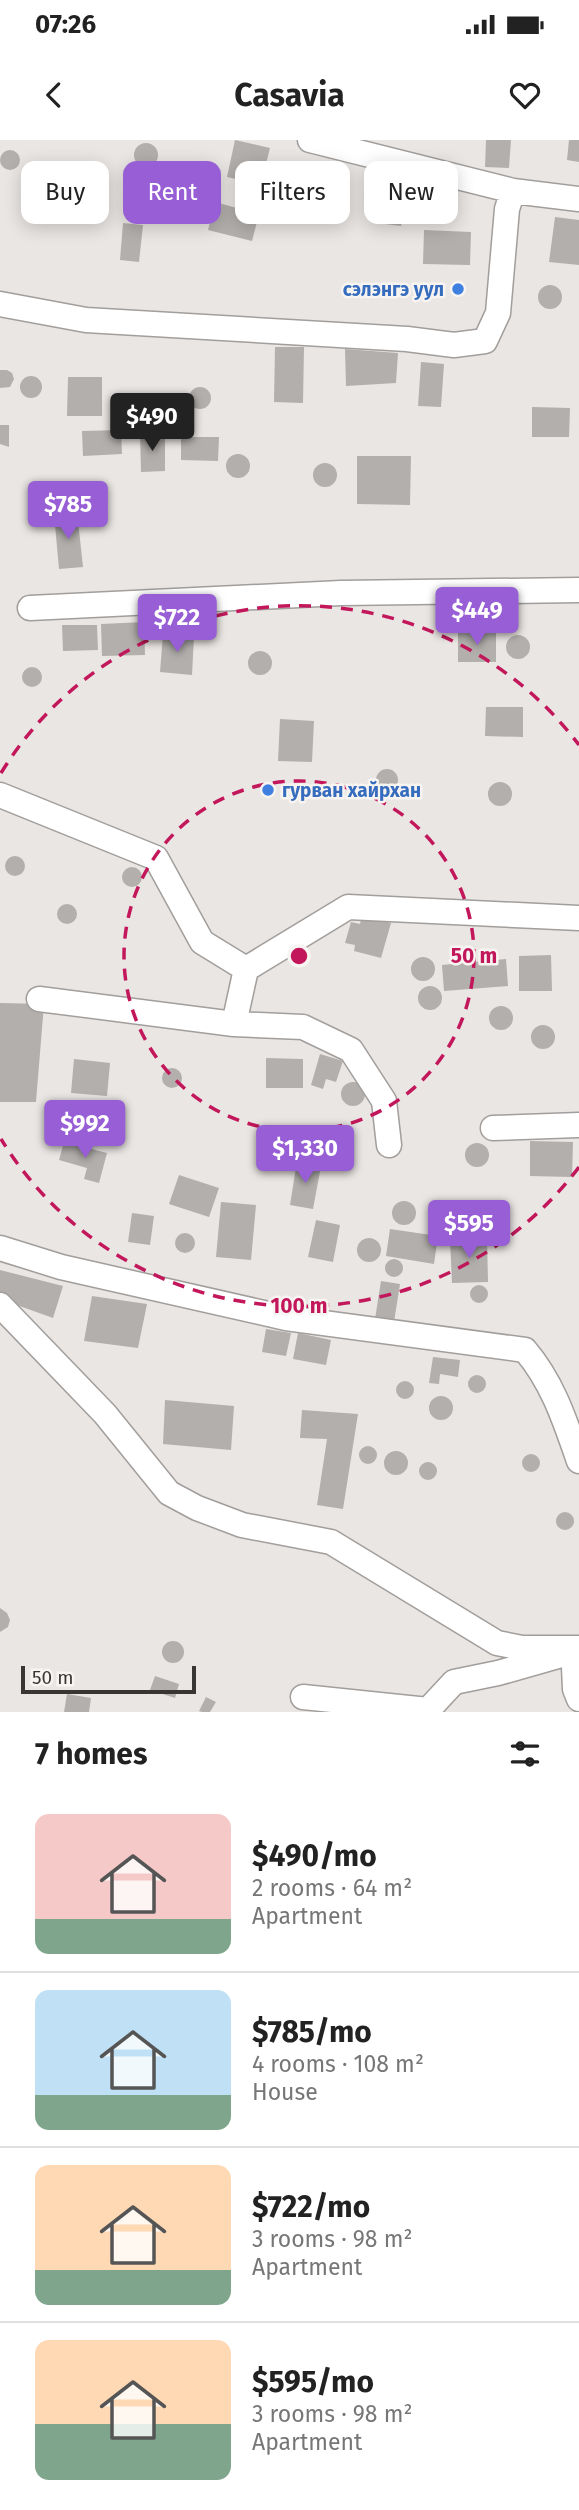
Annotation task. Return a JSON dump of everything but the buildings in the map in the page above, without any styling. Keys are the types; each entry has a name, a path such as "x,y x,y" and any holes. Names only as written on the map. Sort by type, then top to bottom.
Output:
{"street":[{"path":"310,140 513,191 579,199"},
{"path":"0,304 86,320 407,339 454,345 485,341 498,313 507,209 513,191"},
{"path":"30,608 341,593 579,590"},
{"path":"0,795 156,858 202,942 246,970"},
{"path":"234,1024 246,970 348,907 579,919"},
{"path":"39,999 234,1024 303,1027 351,1050 384,1101 389,1145"},
{"path":"494,1128 579,1125"},
{"path":"0,1248 61,1267 286,1318 525,1350 541,1369 558,1401 579,1461"},
{"path":"0,1306 105,1413 169,1493 197,1508 242,1525 331,1542 497,1643 522,1648 579,1649"},
{"path":"303,1697 428,1710 454,1682 498,1673 579,1649"},
{"path":"579,1660 573,1667 579,1699"}],"place":[{"name":"сэлэнгэ уул","path":"458,289"},
{"name":"гурван хайрхан","path":"268,790"}]}
